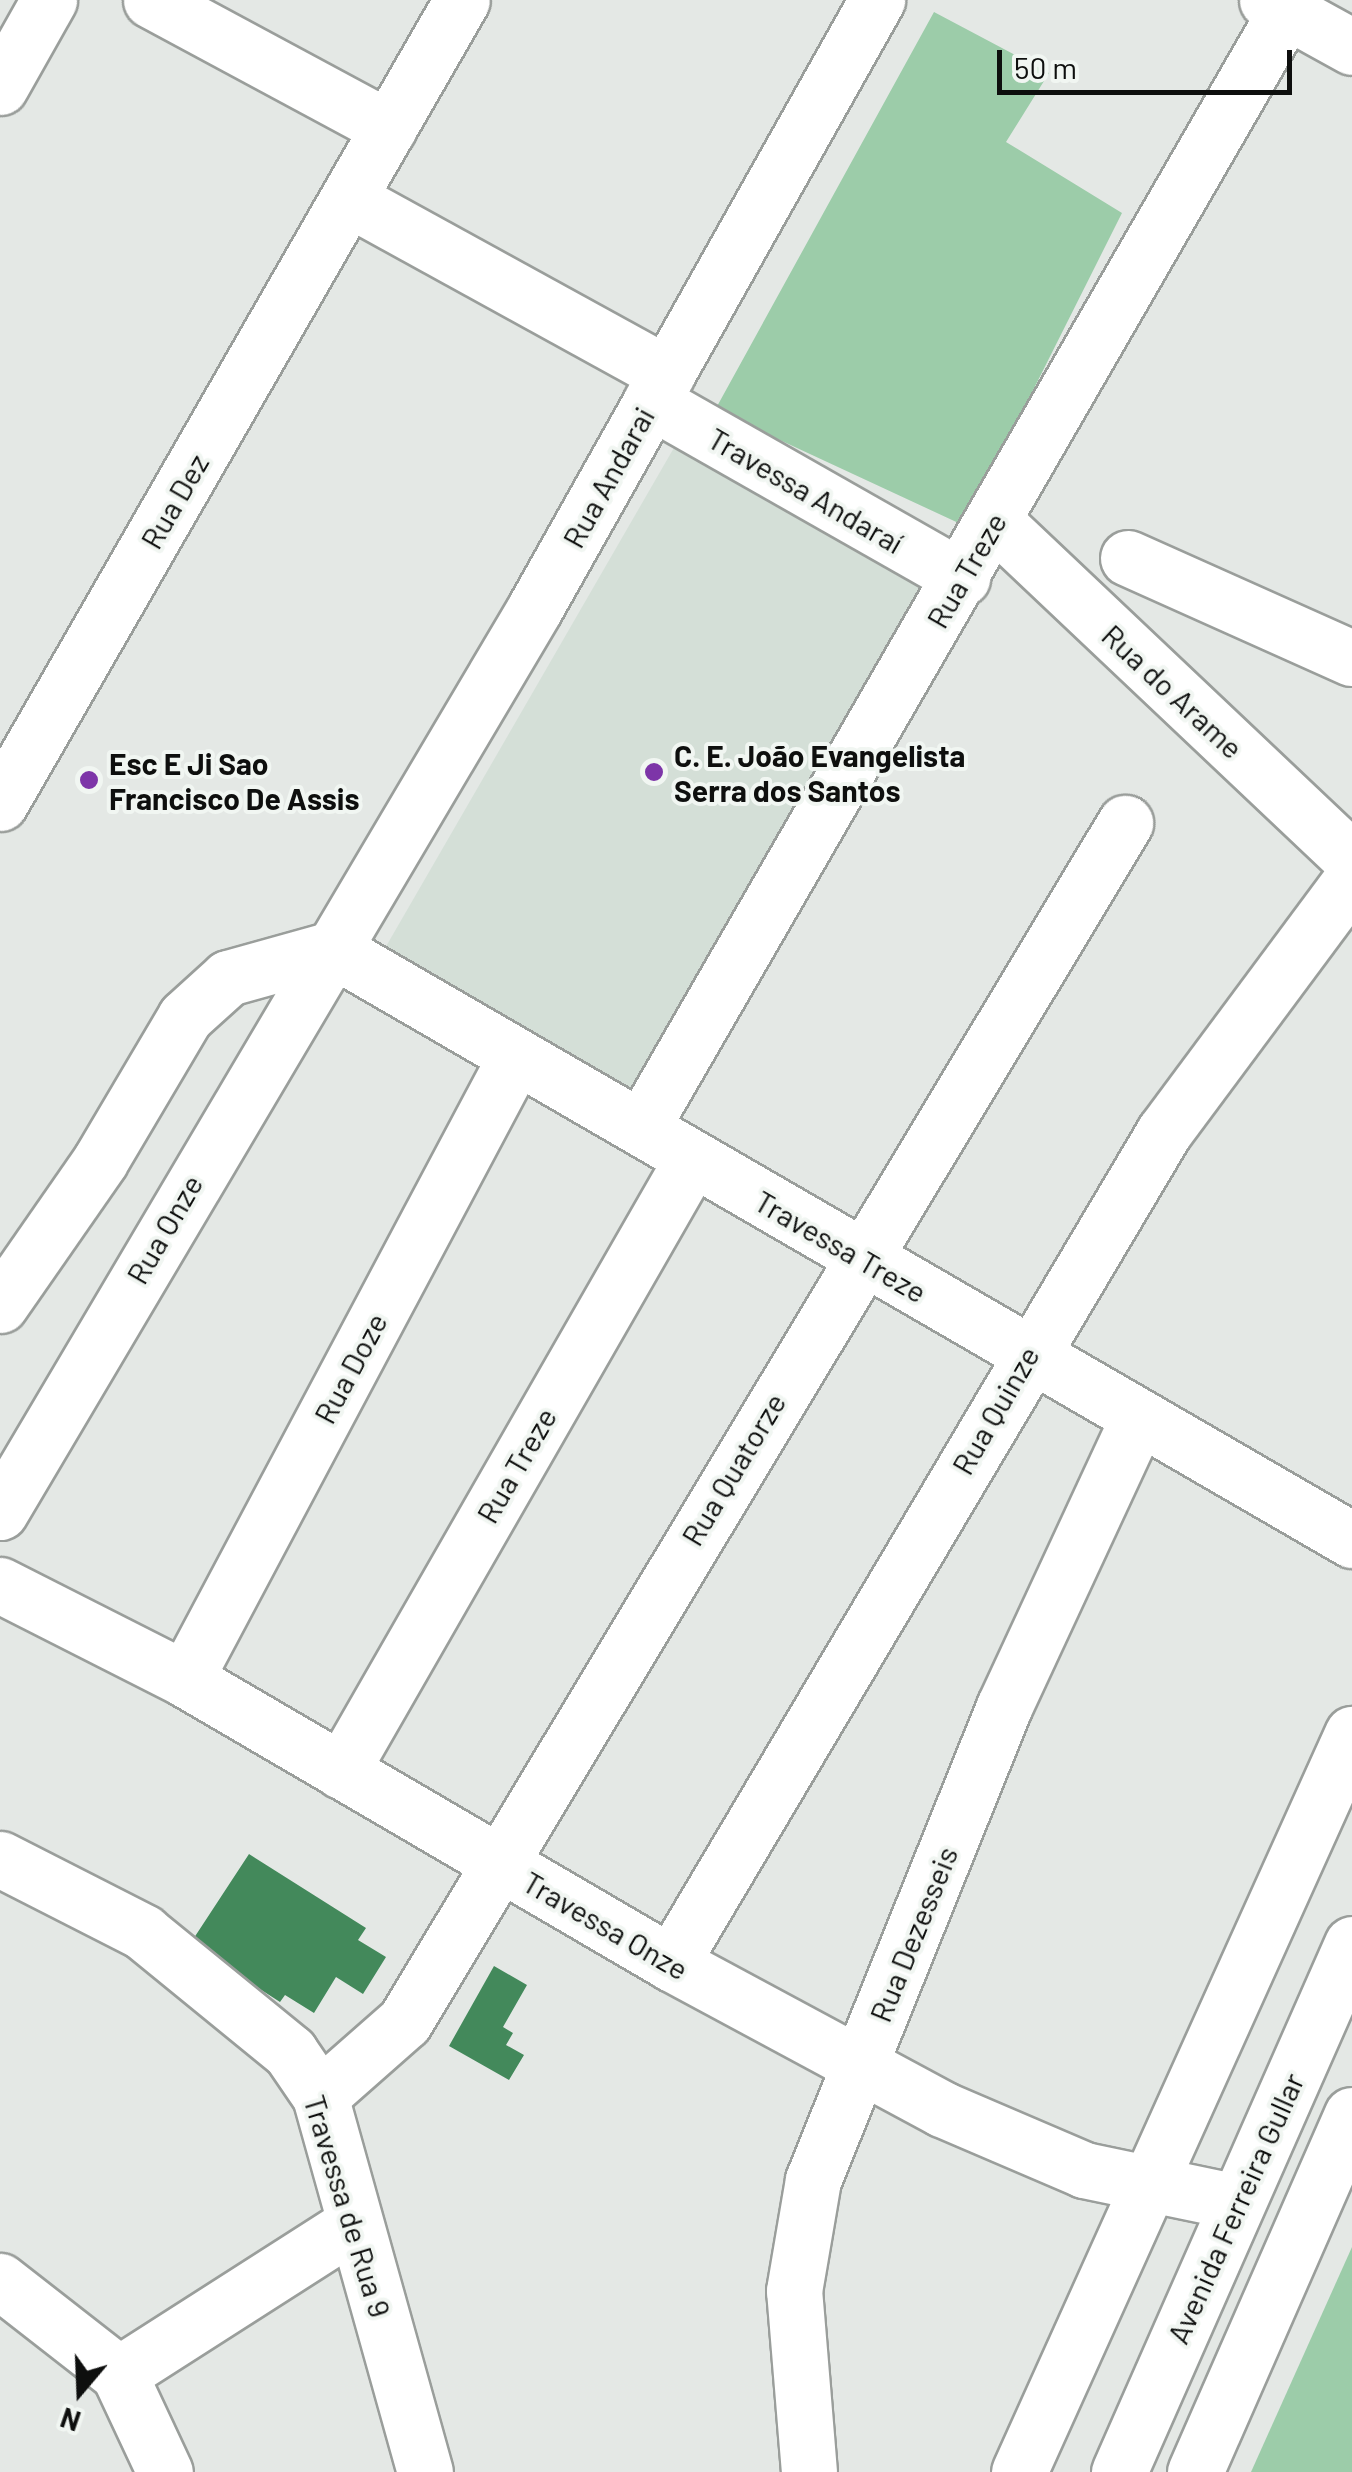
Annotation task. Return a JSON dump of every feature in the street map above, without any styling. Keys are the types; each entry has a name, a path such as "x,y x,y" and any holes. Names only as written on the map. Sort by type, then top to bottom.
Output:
{"street":[{"path":"0,87 49,0"},
{"path":"151,0 389,128"},
{"name":"Rua Dez","path":"0,803 462,0"},
{"name":"Rua Andarai","path":"332,950 659,388 877,0"},
{"path":"1277,6 1352,47"},
{"name":"Rua Treze","path":"642,1128 962,578 1277,6"},
{"name":"Travessa Andaraí","path":"349,198 962,578"},
{"name":"Rua do Arame","path":"994,521 1352,860"},
{"path":"1128,558 1352,658"},
{"name":"Rua Quatorze","path":"320,2096 405,2021 858,1257 1125,823"},
{"name":"Rua Quinze","path":"671,1962 1028,1352 1216,1052 1352,879"},
{"path":"0,1305 100,1162 185,1017 228,978 332,950"},
{"name":"Travessa Treze","path":"332,950 1028,1352 1137,1420 1352,1540"},
{"name":"Rua Onze","path":"0,1512 332,950"},
{"name":"Rua Doze","path":"185,1679 516,1056"},
{"name":"Rua Treze","path":"341,1771 692,1159"},
{"name":"Rua Dezesseis","path":"809,2472 794,2348 798,2246 813,2180 1004,1707 1137,1420"},
{"name":"Travessa Onze","path":"0,1585 185,1679 499,1864 861,2066 1084,2170 1237,2202"},
{"path":"1018,2472 1352,1734"},
{"name":"Travessa de Rua 9","path":"0,1859 143,1932 290,2052 320,2096 352,2226 425,2472"},
{"name":"Avenida Ferreira Gullar","path":"1119,2472 1352,1944"},
{"path":"1283,2279 1245,2255 1245,2231 1302,2098 1313,2030"},
{"path":"1195,2472 1352,2115"},
{"path":"119,2374 352,2226"},
{"path":"0,2280 119,2374 164,2472"}],"shaded area":[{"name":"C. E. João Evangelista Serra dos Santos","path":"675,446 928,592 635,1099 383,953"}],"green space":[{"path":"934,12 1049,73 1006,142 1122,213 965,526 715,410"},
{"path":"1352,2247 1352,2472 1251,2472"}],"building":[{"path":"249,1854 366,1928 358,1940 386,1957 363,1994 336,1977 314,2013 285,1995 280,2002 190,1944"},
{"path":"494,1966 527,1985 503,2027 513,2033 506,2045 524,2055 509,2080 449,2046"}],"place":[{"name":"C. E. João Evangelista Serra dos Santos","path":"654,772"},
{"name":"Esc E Ji Sao Francisco De Assis","path":"89,780"}]}
